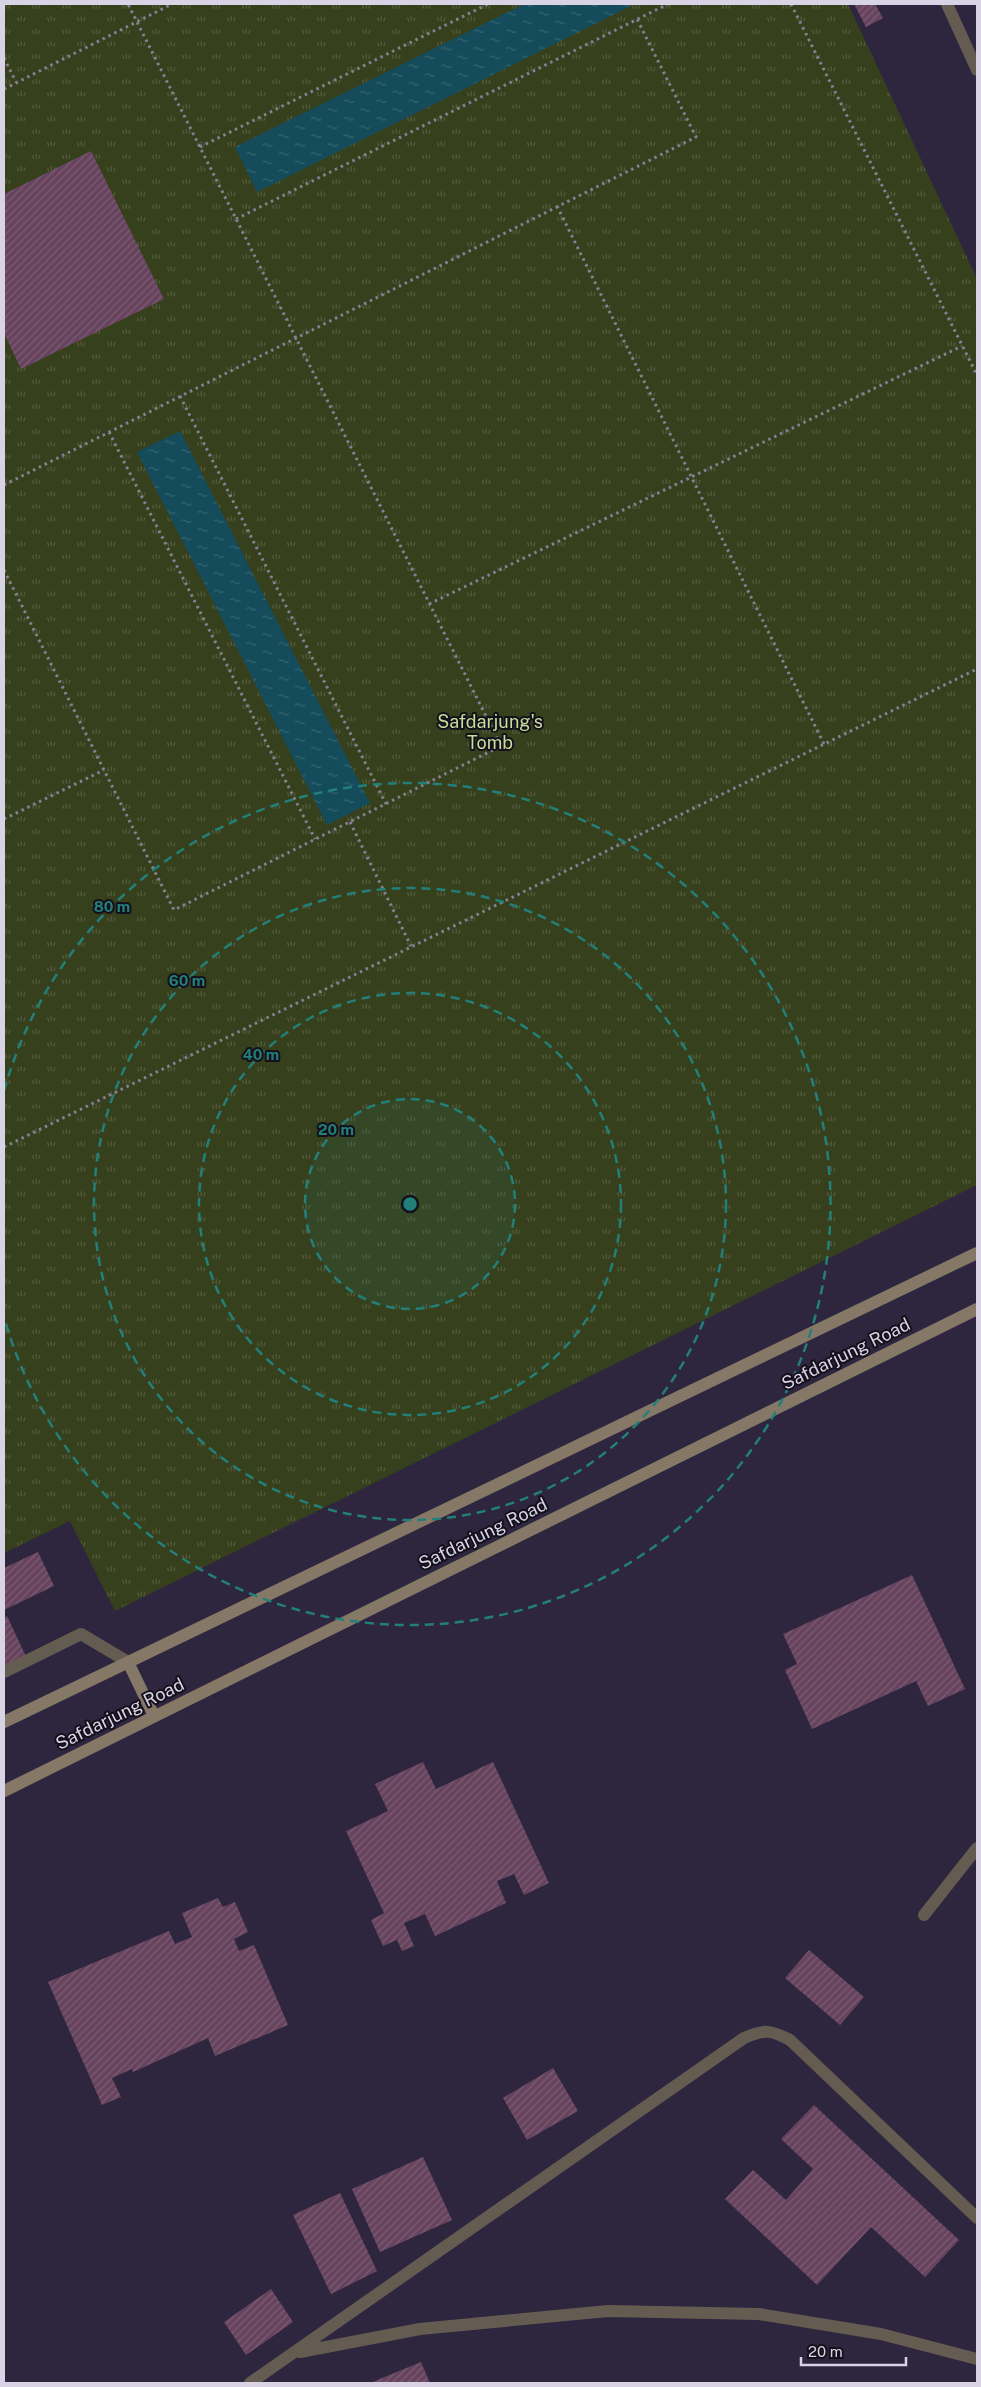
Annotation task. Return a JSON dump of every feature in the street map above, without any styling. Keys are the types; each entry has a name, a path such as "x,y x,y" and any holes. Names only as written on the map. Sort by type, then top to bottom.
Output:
{"main road":[{"name":"Safdarjung Road","path":"4,1722 977,1253"},
{"name":"Safdarjung Road","path":"4,1791 977,1309"},
{"path":"128,1662 154,1716"}],"street":[{"path":"947,4 977,70"},
{"path":"4,1672 81,1634 128,1662"},
{"path":"924,1914 977,1848"},
{"path":"250,2383 744,2038 761,2031 777,2033 790,2040 977,2218"},
{"path":"296,2352 420,2330 608,2311 759,2314 880,2334 977,2359"}],"path":[{"path":"4,570 174,910 501,746 128,4"},
{"path":"4,88 172,4"},
{"path":"200,147 488,4"},
{"path":"236,219 668,4"},
{"path":"791,4 977,375"},
{"path":"4,485 696,137 637,19"},
{"path":"4,58 16,82"},
{"path":"557,206 824,744"},
{"path":"430,604 962,346"},
{"path":"180,396 386,804"},
{"path":"109,432 315,839"},
{"path":"4,1147 977,669"},
{"path":"4,819 104,770"},
{"path":"350,822 411,946"}],"green space":[{"name":"Safdarjung's Tomb","path":"4,4 848,4 977,279 977,1185 115,1611 70,1521 4,1553"}],"water":[{"path":"524,4 635,4 257,192 235,147"},
{"path":"180,431 370,803 327,825 137,452"}],"building":[{"path":"854,4 875,4 883,18 866,27"},
{"path":"91,151 164,299 21,369 4,333 4,194"},
{"path":"38,1552 54,1586 4,1610 4,1568"},
{"path":"912,1575 965,1689 928,1706 916,1681 812,1729 785,1670 797,1664 783,1634"},
{"path":"7,1616 30,1665 4,1677 4,1618"},
{"path":"423,1762 436,1789 493,1762 549,1883 524,1895 514,1874 497,1881 506,1903 435,1936 425,1914 404,1923 414,1946 402,1951 397,1940 383,1946 371,1920 384,1913 346,1831 388,1811 375,1784"},
{"path":"218,1898 223,1907 235,1902 248,1932 234,1939 239,1951 254,1945 288,2025 215,2056 208,2038 133,2072 132,2069 112,2078 121,2097 102,2105 48,1982 169,1931 175,1944 192,1937 182,1913"},
{"path":"809,1950 864,1997 840,2025 785,1978"},
{"path":"553,2068 578,2111 527,2140 503,2098"},
{"path":"814,2105 959,2240 925,2277 871,2227 817,2285 725,2199 753,2170 786,2200 813,2169 781,2139"},
{"path":"423,2157 452,2220 380,2252 352,2189"},
{"path":"340,2193 377,2271 331,2294 293,2215"},
{"path":"271,2289 293,2322 246,2355 224,2322"},
{"path":"421,2362 430,2383 370,2383"}]}
